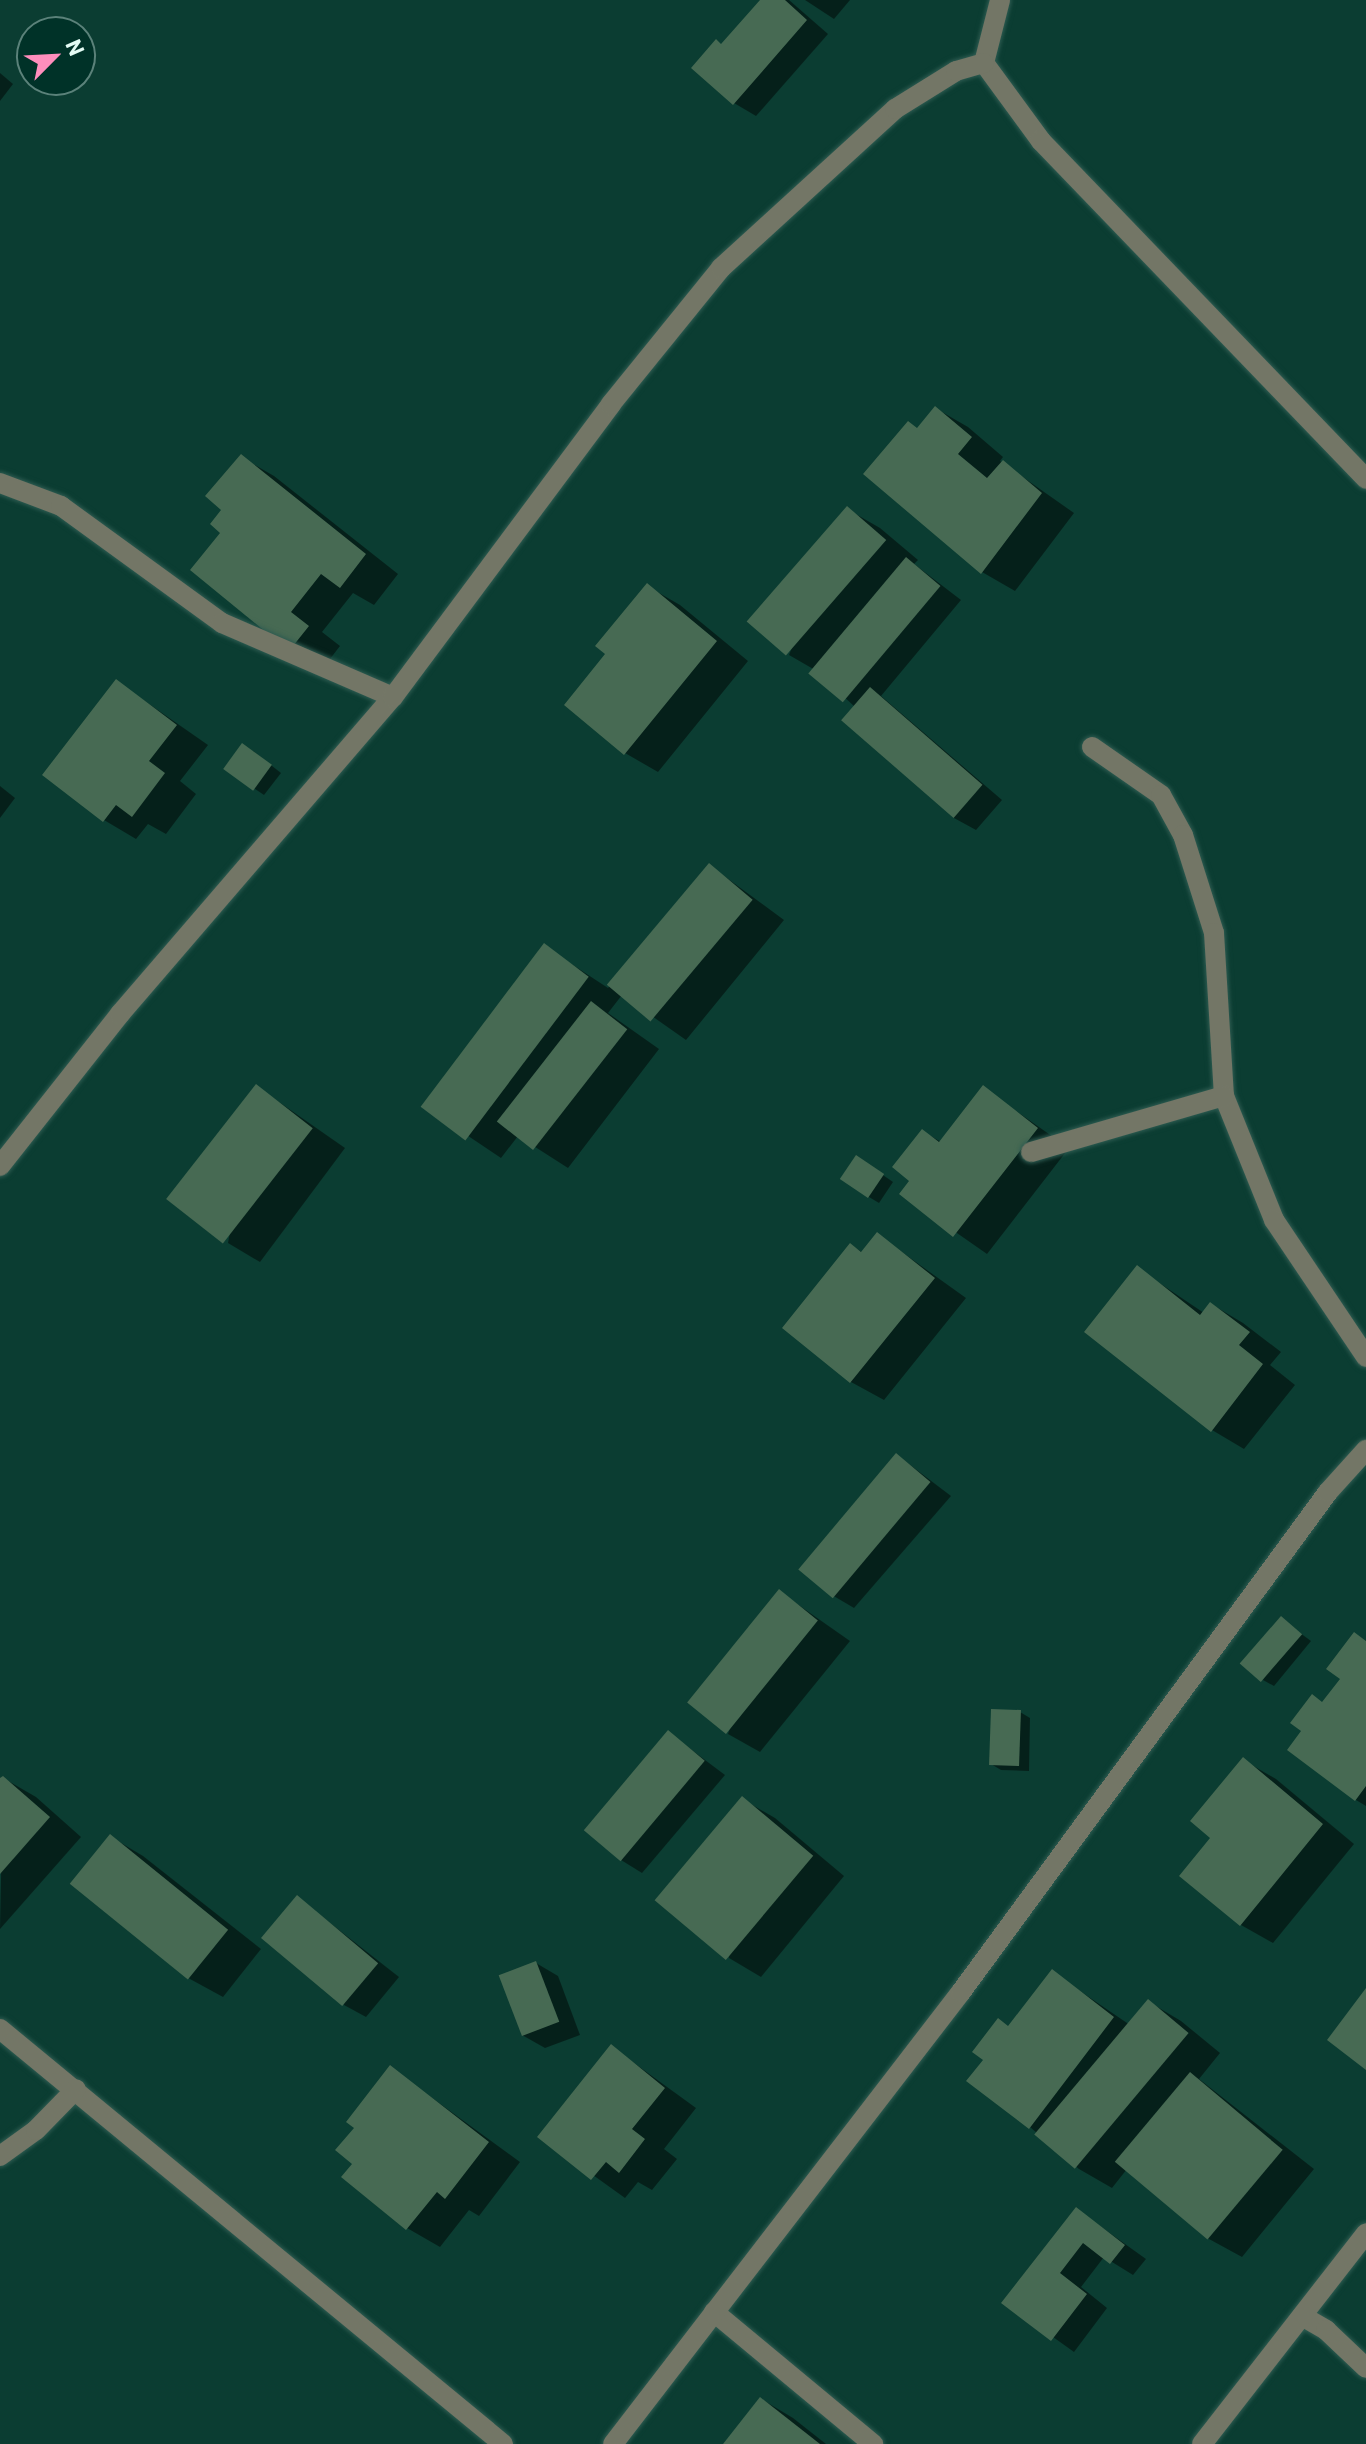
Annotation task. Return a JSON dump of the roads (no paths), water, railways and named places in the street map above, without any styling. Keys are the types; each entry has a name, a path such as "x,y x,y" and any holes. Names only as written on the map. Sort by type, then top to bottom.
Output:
{"street":[{"path":"984,63 1000,0"},
{"path":"984,63 1041,141 1366,479"},
{"path":"0,1166 111,1026 393,697 611,404 721,268 895,109 942,78 984,63"},
{"path":"0,483 61,506 222,623 393,697"},
{"path":"1092,747 1161,795 1183,835 1214,933 1224,1096 1274,1220 1366,1357"},
{"path":"1031,1152 1224,1096"},
{"path":"613,2444 971,1979 1328,1492 1366,1450"},
{"path":"0,2029 503,2444"},
{"path":"0,2156 36,2130 76,2089"},
{"path":"1202,2444 1366,2233"},
{"path":"714,2312 873,2444"},
{"path":"1302,2316 1326,2330 1366,2368"}]}
